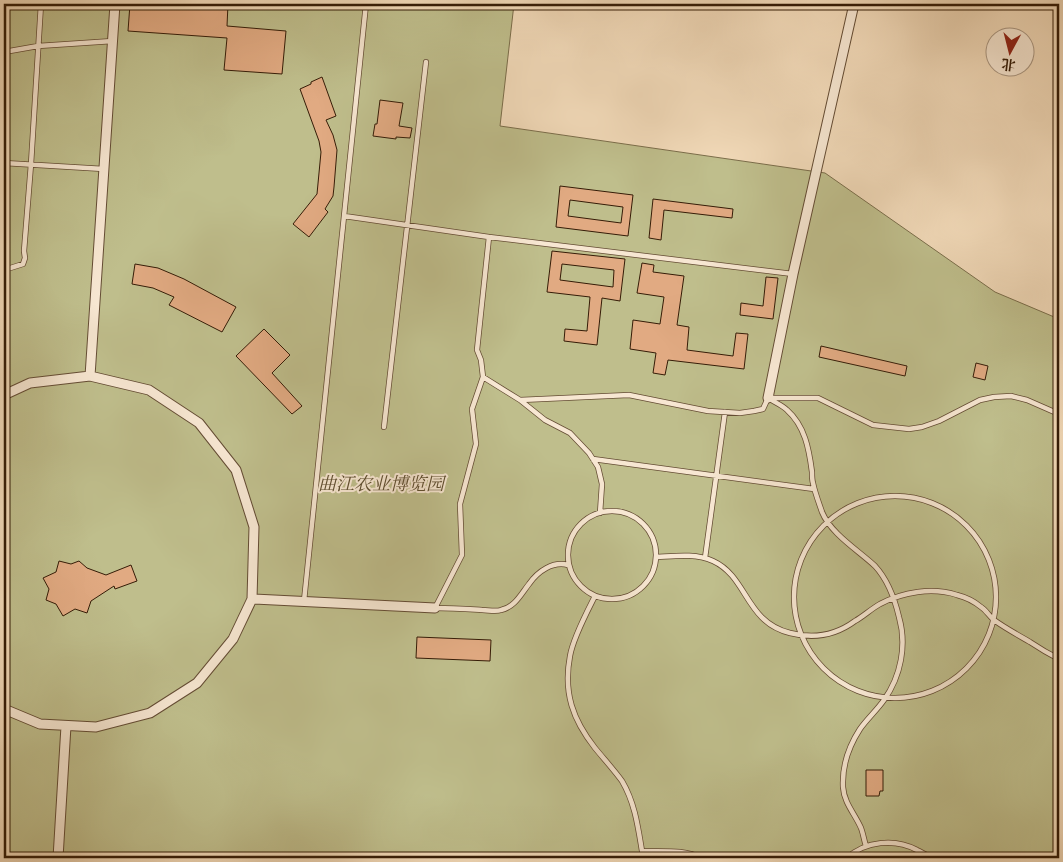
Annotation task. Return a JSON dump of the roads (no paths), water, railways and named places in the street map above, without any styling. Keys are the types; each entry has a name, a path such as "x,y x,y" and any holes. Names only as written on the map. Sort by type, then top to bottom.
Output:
{"street":[{"path":"90,376 115,4"},
{"path":"768,398 793,274 854,4"},
{"path":"4,396 30,383 90,376 149,390 199,423 236,470 254,528 252,599 233,640 197,683 150,713 96,727 40,724 4,709"},
{"path":"252,599 435,608"},
{"path":"58,858 66,726"}],"lane":[{"path":"4,270 23,264 25,258 41,4"},
{"path":"304,601 366,4"},
{"path":"4,52 38,46 113,41"},
{"path":"384,427 426,62"},
{"path":"4,163 104,169"},
{"path":"344,216 489,237 793,274"},
{"path":"489,237 477,350 481,360 483,376 472,409 476,444 460,504 462,555 435,608 500,611 511,606 540,572 562,563 568,565"},
{"path":"483,376 520,400 545,420 570,433 590,452 598,467 602,484 600,513"},
{"path":"520,400 629,395 708,411 740,413 763,409 768,398"},
{"path":"768,398 818,398 873,426 909,429 939,421 980,400 994,397 1012,396 1027,400 1059,414"},
{"path":"768,398 787,410 803,431 807,445 812,482 824,515 845,542 876,567 894,598 900,618 904,641 894,682 885,698 860,729 850,748 844,768 843,787 845,800 861,828 866,846"},
{"path":"705,558 726,412"},
{"path":"593,459 814,489"},
{"path":"879,497 912,497 945,508 972,530 990,560 997,594 992,628 976,659 951,682 919,696 885,698 852,689 826,671 806,646 795,615 794,583 804,552 822,526 828,522 848,507 879,497"},
{"path":"607,511 623,512 636,518 648,528 654,542 657,557 654,571 646,583 636,592 623,598 609,599 595,596 583,589 574,578 568,565 568,551 572,536 580,524 593,515 600,513 607,511"},
{"path":"657,557 683,555 699,556 712,560 725,568 734,578 752,607 763,619 776,628 790,633 820,636 838,632 880,604 894,598 919,591 938,592 956,595 981,607 993,619 1059,659"},
{"path":"595,596 570,655 568,679 571,705 580,726 622,782 634,811 643,858"},
{"path":"847,858 866,846 887,842 908,845 930,858"},
{"path":"642,851 680,851 694,854 701,858"}],"park label":[{"name":"曲江农业博览园","path":"381,483"}]}
